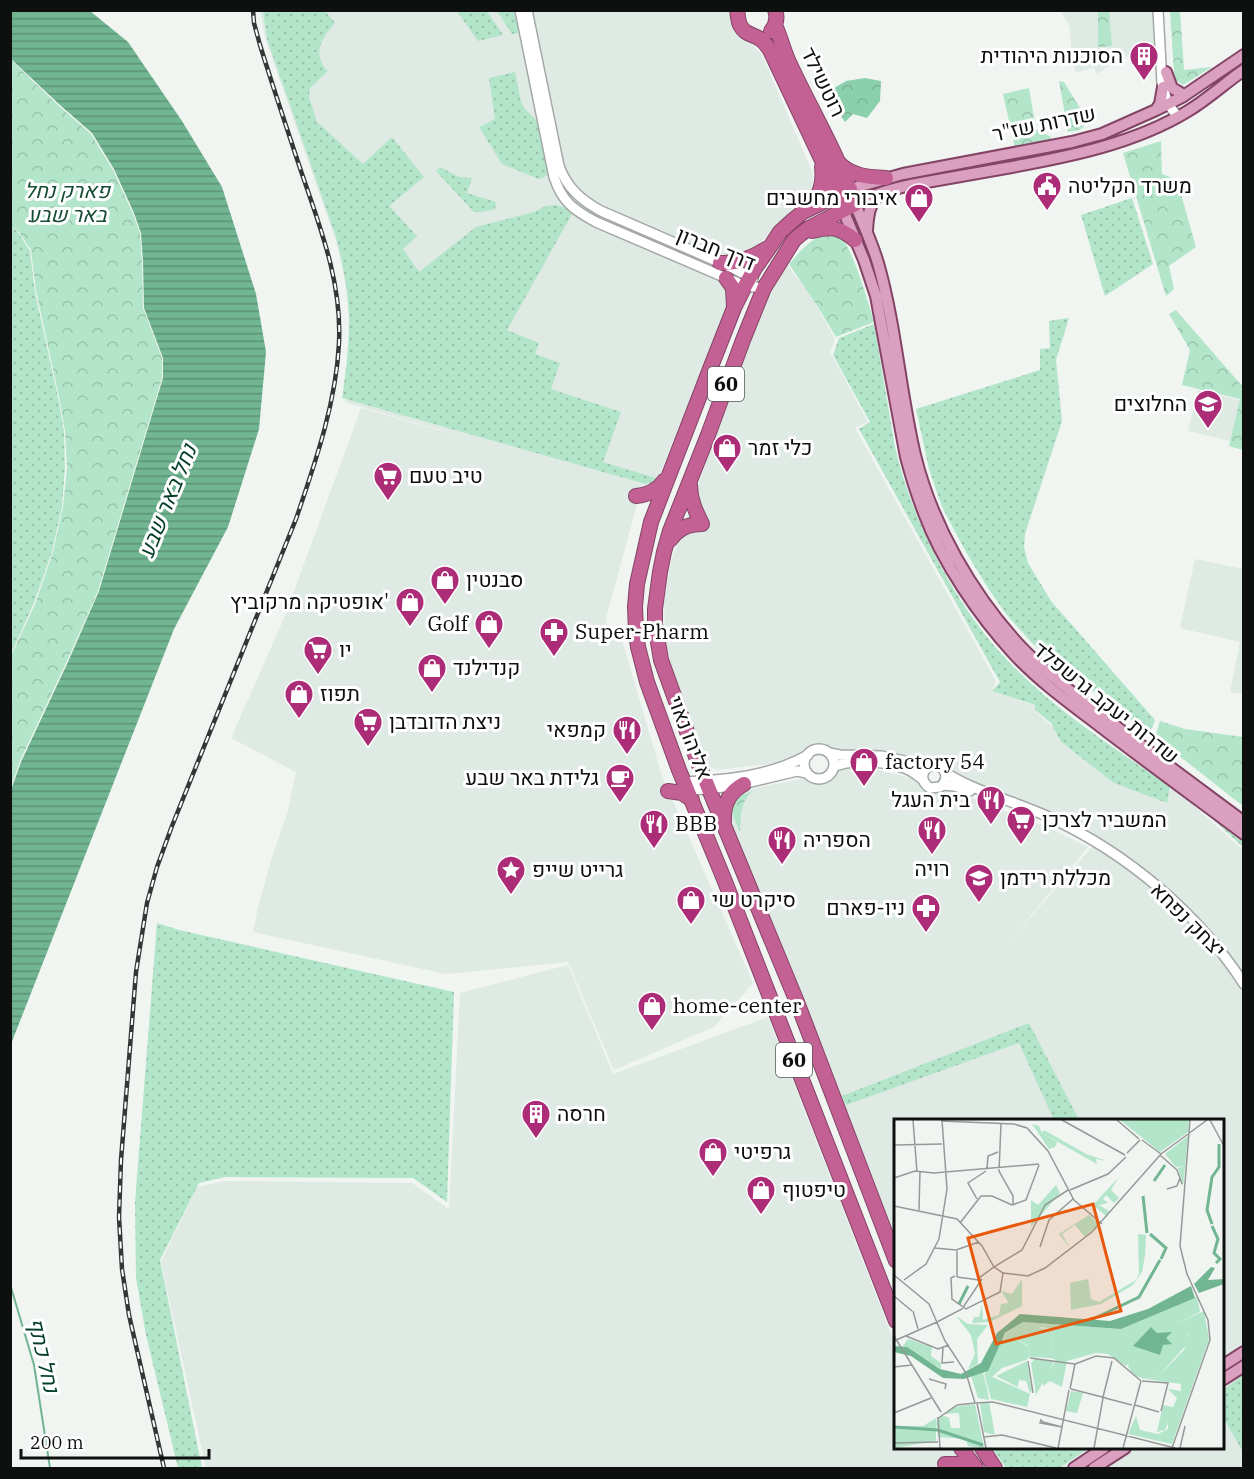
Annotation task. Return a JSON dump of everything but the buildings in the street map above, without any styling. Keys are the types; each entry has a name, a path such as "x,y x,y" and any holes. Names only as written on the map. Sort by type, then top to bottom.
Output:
{"highway":[{"name":"רוטשילד","path":"738,12 741,27 764,42 770,50 807,129 828,158"},
{"path":"755,36 767,34 772,30 775,18"},
{"name":"רוטשילד","path":"775,18 788,60 828,158"},
{"path":"828,158 855,174 886,178"},
{"path":"828,158 849,207"},
{"path":"809,209 818,197 828,158"},
{"name":"אליהו נאוי","path":"843,192 809,209 780,232 747,281 734,308 651,522 637,584 636,631 647,682 686,786 894,1316"},
{"name":"אליהו נאוי","path":"849,207 809,228 794,240 764,288 666,546 655,609 657,643 675,700 707,785 797,1002 894,1256"},
{"path":"801,234 828,227 861,237"},
{"path":"720,263 742,261 770,247"},
{"path":"726,278 733,288 734,308"},
{"path":"651,522 645,506 636,496 645,495 660,488 669,474"},
{"path":"666,546 680,529 687,525 702,524 690,495 690,482"},
{"path":"676,778 686,786 682,793 667,787 676,778"},
{"path":"725,829 724,815 727,800 737,788 744,784"},
{"path":"962,1449 975,1468"},
{"path":"983,1449 995,1468"},
{"path":"945,1464 961,1464 975,1468"}],"main road":[{"name":"שדרות שז\"ר","path":"843,192 886,178 1072,142 1111,131 1176,100 1244,55"},
{"name":"שדרות שז\"ר","path":"849,207 868,197 905,186 1098,149 1178,117 1211,96 1244,70"},
{"path":"1166,72 1176,100"},
{"path":"1156,110 1160,104 1163,87"},
{"path":"861,237 871,206 882,192"},
{"name":"שדרות יעקב גרשפלד","path":"849,207 861,237 876,296 904,447 913,482 936,542 965,591 994,632 1033,673 1244,834"},
{"name":"שדרות יעקב גרשפלד","path":"861,237 878,262 913,445 922,479 945,538 973,585 1002,626 1040,666 1244,822"},
{"path":"1224,1365 1244,1352"},
{"path":"1224,1379 1244,1366"},
{"path":"1074,1468 1102,1449"},
{"path":"1094,1468 1123,1449"}],"street":[{"name":"דרך חברון","path":"520,10 554,177 565,201 596,222 726,278 747,281"},
{"name":"דרך חברון","path":"527,10 559,166 573,192 583,201 601,211 720,263 747,281 764,288"},
{"path":"1158,10 1163,87 1176,100 1178,117"},
{"path":"1163,10 1166,72"},
{"path":"707,785 764,772 794,762 821,749 840,755 871,755 928,766 938,765 946,773 943,785 937,789 930,788 924,784 922,779 923,771 928,766"},
{"path":"686,786 744,784 790,772 807,773 813,778 822,779 830,775 834,767 834,759 829,753"},
{"path":"807,773 805,764 808,754"},
{"path":"834,767 842,763 880,763 901,767 922,779"},
{"name":"יצחק נפחא","path":"946,773 966,784 1059,822 1108,849 1160,890 1199,927 1218,947 1244,984"},
{"name":"יצחק נפחא","path":"943,785 964,789 1047,822 1126,862"}],"shaded area":[{"path":"260,11 728,11 737,30 762,55 812,171 814,189 760,243 735,286 657,481 640,489 605,622 621,637 662,776 753,983 714,1027 614,1070 568,962 446,974 253,932 272,857 288,811 296,772 231,738 285,616 361,408 491,445 345,402 351,336 348,294 336,241 265,38"},
{"path":"1061,11 1153,11 1156,61 1135,62 1135,51 1096,74 1094,67 1076,73 1072,62 1070,27"},
{"path":"787,265 810,294 835,339 830,352 868,422 855,428 996,681 992,691 1035,706 1035,711 1053,727 1059,741 1117,783 1165,803 1172,786 1243,850 1243,1468 1012,1468 1000,1449 1224,1449 1224,1119 894,1119 894,1236 728,814 740,791 806,778 826,780 842,768 874,769 933,783 1049,828 1088,847 1007,944 1097,841 920,761 841,752 786,762 717,770 705,765 666,655 664,603 670,565 755,324 769,294"},
{"path":"1198,390 1240,400 1230,441 1188,431"},
{"path":"1195,559 1243,569 1243,694 1230,692 1240,642 1180,628"},
{"path":"568,965 613,1074 768,1017 894,1341 894,1449 953,1449 967,1468 206,1468 161,1262 197,1187 225,1181 412,1183 449,1209 460,993"}],"green space":[{"path":"263,11 325,11 335,23 326,34 319,52 320,59 328,71 310,88 309,97 317,122 363,164 392,137 424,177 389,206 417,236 403,249 419,272 476,227 534,212 546,206 556,205 566,208 572,214 507,330 539,343 535,354 560,363 551,389 621,412 603,462 656,478 653,482 646,484 342,398 349,319 341,257 267,39"},
{"path":"457,11 487,11 503,35 478,41"},
{"path":"497,11 514,11 519,33 512,34"},
{"path":"1098,11 1109,11 1112,46 1098,47"},
{"path":"1170,11 1180,11 1184,70 1212,67 1183,85 1176,80 1174,72"},
{"name":"פארק נחל באר שבע","path":"11,60 91,134 113,170 140,233 143,308 162,358 162,378 98,591 20,761 11,787 11,656 35,604 53,552 63,507 67,467 65,431 36,291 31,250 16,228 11,232"},
{"path":"515,72 521,102 537,121 548,174 539,179 502,164 479,127 495,119 489,78"},
{"path":"865,78 881,81 880,101 867,118 853,114 845,122 837,106 834,88 846,81"},
{"path":"1059,81 1064,82 1085,116 1084,126 1080,130 1068,132"},
{"path":"1029,88 1036,129 1051,137 1051,141 1015,148 1003,94"},
{"path":"1161,141 1162,174 1177,180 1196,247 1169,266 1174,289 1166,296 1123,153"},
{"path":"440,167 459,177 472,178 467,193 496,202 495,209 474,212 436,171"},
{"path":"1173,183 1179,203 1165,208 1159,188"},
{"path":"1132,198 1153,264 1105,296 1081,215"},
{"path":"16,229 30,251 35,292 64,431 65,467 62,507 52,552 34,603 11,654 10,233"},
{"path":"828,234 841,238 851,253 874,322 836,337 789,264 811,242"},
{"path":"1176,310 1243,387 1243,450 1229,446 1240,399 1182,385 1190,350 1169,314"},
{"path":"1069,318 1056,360 1062,421 1025,534 1024,547 1028,563 1051,601 1155,720 1150,734 1055,663 1032,643 1006,614 967,554 942,507 929,469 916,409 1040,370 1040,349 1050,348 1049,321"},
{"path":"874,324 899,463 917,516 942,569 957,594 990,641 1026,679 1065,713 1170,787 1167,803 1114,783 1060,741 1051,723 1035,710 1035,705 992,691 1000,682 859,429 870,422 833,355 839,338"},
{"path":"1160,721 1185,729 1243,737 1243,806 1155,737"},
{"path":"753,791 743,804 740,832 732,806 737,798"},
{"path":"1191,799 1243,840 1243,847"},
{"path":"157,923 179,930 454,992 447,1202 413,1178 225,1177 199,1183 160,1260 202,1468 178,1468 146,1335 136,1278 135,1202"},
{"path":"1029,1023 1078,1119 1054,1119 1019,1043 846,1105 842,1096"},
{"path":"1243,1375 1243,1452 1224,1419 1224,1389"},
{"path":"993,1449 1088,1449 1059,1468 1006,1468"}],"water":[{"name":"נחל באר שבע","path":"11,10 90,11 128,42 182,121 222,187 256,294 266,352 259,429 228,527 174,629 11,1044 11,790 21,762 99,591 163,378 163,358 144,308 141,233 134,213 114,169 92,133 11,59"}],"waterway":[{"name":"נחל כתף","path":"10,1284 34,1365 50,1468"}],"railway":[{"path":"164,1468 129,1315 122,1269 119,1217 121,1160 136,972 147,903 157,867 296,519 324,433 334,388 339,343 337,298 328,255 260,45 253,10"}],"place":[{"name":"הסוכנות היהודית","path":"1144,82"},
{"name":"משרד הקליטה","path":"1047,212"},
{"name":"איבורי מחשבים","path":"919,224"},
{"name":"החלוצים","path":"1208,430"},
{"name":"כלי זמר","path":"727,474"},
{"name":"טיב טעם","path":"388,502"},
{"name":"סבנטין","path":"445,606"},
{"name":"אופטיקה מרקוביץ'","path":"410,628"},
{"name":"Golf","path":"489,650"},
{"name":"Super-Pharm","path":"554,658"},
{"name":"יו","path":"318,676"},
{"name":"קנדילנד","path":"432,694"},
{"name":"תפוז","path":"299,720"},
{"name":"ניצת הדובדבן","path":"368,748"},
{"name":"קמפאי","path":"627,756"},
{"name":"factory 54","path":"864,788"},
{"name":"גלידת באר שבע","path":"620,804"},
{"name":"בית העגל","path":"991,826"},
{"name":"המשביר לצרכן","path":"1021,846"},
{"name":"BBB","path":"654,850"},
{"name":"רויה","path":"932,856"},
{"name":"הספריה","path":"782,866"},
{"name":"גרייט שייפ","path":"511,896"},
{"name":"מכללת רידמן","path":"979,904"},
{"name":"סיקרט שי","path":"691,926"},
{"name":"ניו-פארם","path":"926,934"},
{"name":"home-center","path":"652,1032"},
{"name":"חרסה","path":"536,1140"},
{"name":"גרפיטי","path":"713,1178"},
{"name":"טיפטוף","path":"761,1216"}]}
